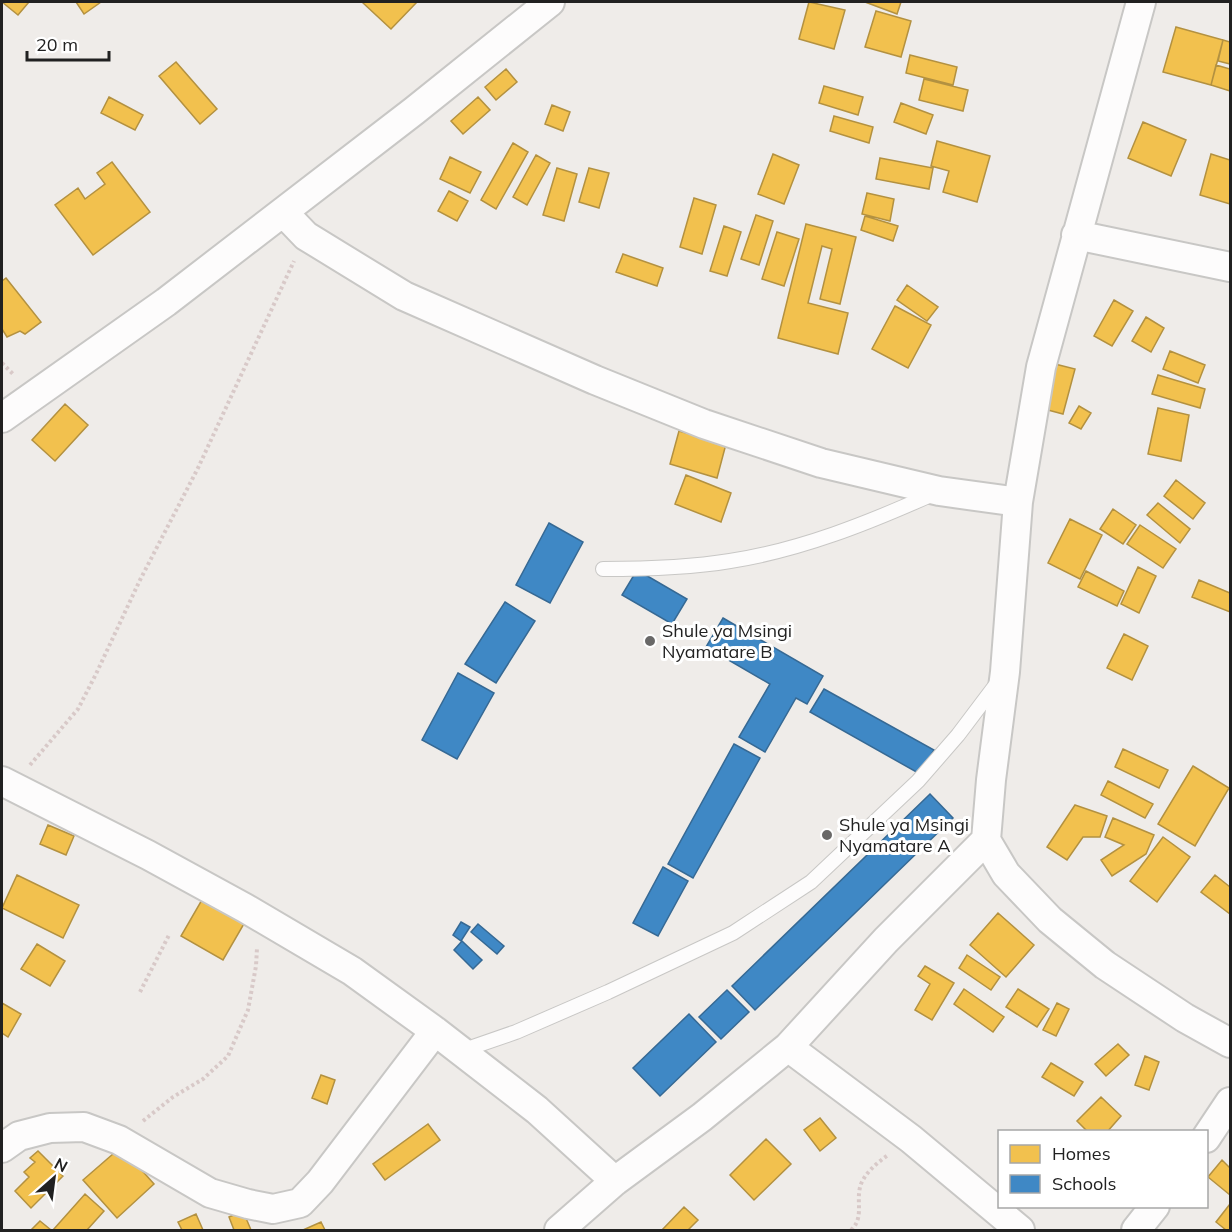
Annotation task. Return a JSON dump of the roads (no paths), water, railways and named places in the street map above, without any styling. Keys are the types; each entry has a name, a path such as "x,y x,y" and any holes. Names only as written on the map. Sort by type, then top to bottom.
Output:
{"street":[{"path":"2,418 166,302 414,111 550,2"},
{"path":"1141,2 1041,367 1018,502 1005,672 986,840 1006,874 1050,920 1105,965 1185,1018 1230,1043"},
{"path":"283,212 306,236 404,297 595,380 704,424 821,463 939,491 1018,502"},
{"path":"1076,235 1230,267"},
{"path":"6,783 148,855 245,908 352,971 435,1031 537,1110 615,1181"},
{"path":"559,1230 615,1181 702,1117 788,1047 886,940 986,840"},
{"path":"2,1148 19,1136 50,1128 84,1127 119,1140 210,1193 273,1209 300,1203 320,1182 435,1031"},
{"path":"788,1047 911,1139 1020,1230"},
{"path":"1208,1135 1230,1102"},
{"path":"1136,1230 1153,1208"}],"lane":[{"path":"603,569 645,569 730,561 790,549 867,524 939,491"},
{"path":"461,1051 516,1032 608,993 733,933 811,882 918,781 958,735 1005,672"}],"place":[{"name":"Shule ya Msingi Nyamatare B","path":"650,641"},
{"name":"Shule ya Msingi Nyamatare A","path":"827,835"}]}
